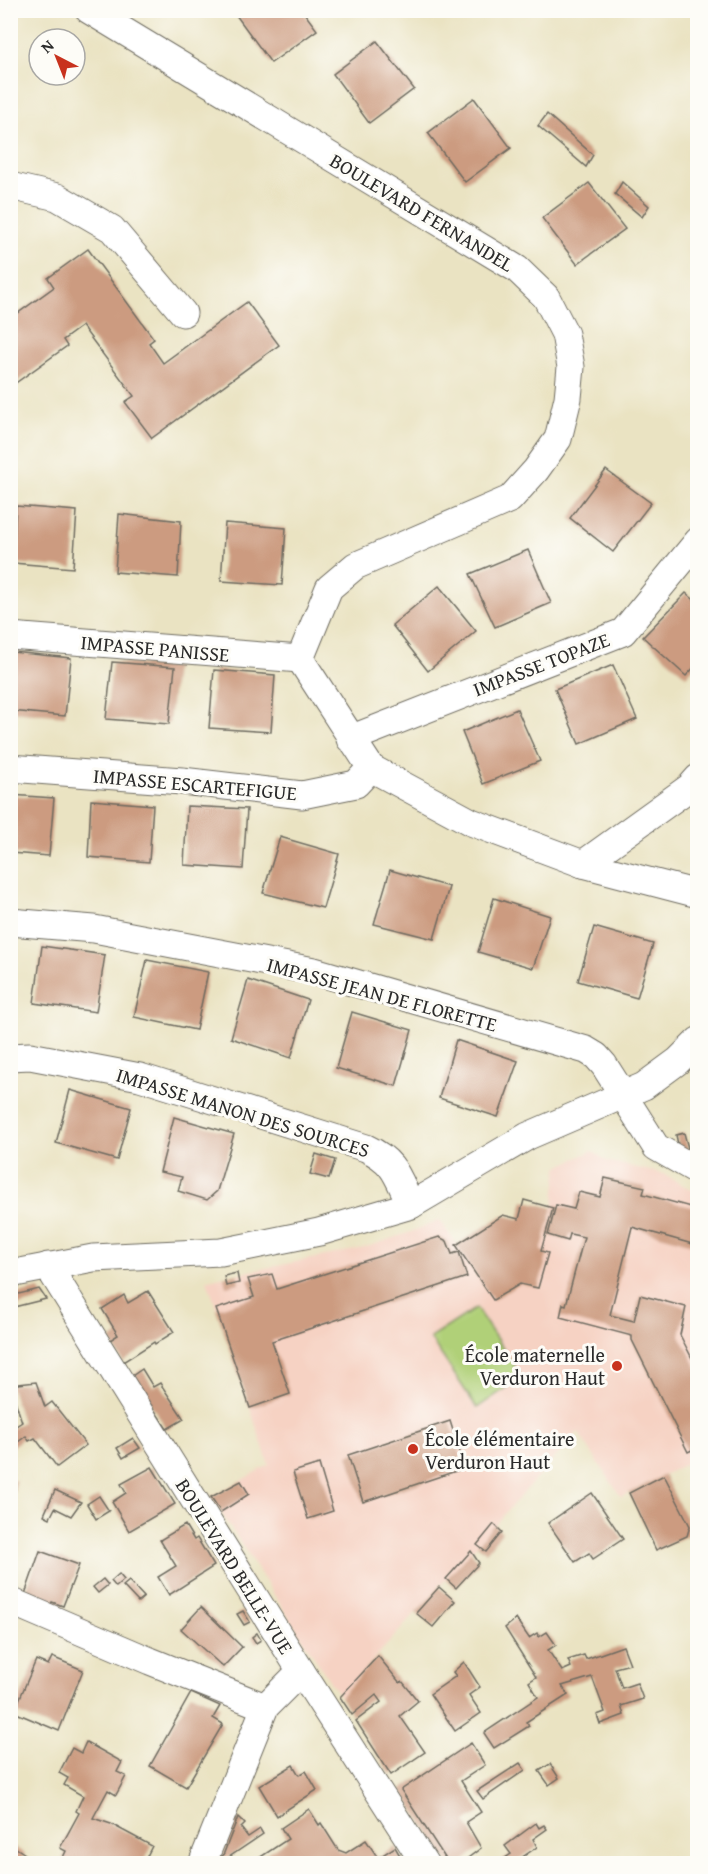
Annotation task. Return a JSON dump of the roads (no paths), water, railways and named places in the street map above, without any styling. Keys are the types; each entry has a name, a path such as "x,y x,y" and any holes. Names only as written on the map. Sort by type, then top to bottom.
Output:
{"street":[{"name":"BOULEVARD FERNANDEL","path":"89,10 517,269 546,297 565,334 571,367 568,398 558,439 536,470 510,499 355,567 329,588 300,659"},
{"path":"10,186 57,196 112,230 183,313"},
{"name":"IMPASSE TOPAZE","path":"350,739 622,632 698,541"},
{"name":"IMPASSE PANISSE","path":"10,636 300,659"},
{"path":"300,659 371,768 471,822 583,864 698,894"},
{"name":"IMPASSE ESCARTEFIGUE","path":"10,768 182,781 302,795 356,784 371,768"},
{"path":"583,864 690,787 698,778"},
{"name":"IMPASSE JEAN DE FLORETTE","path":"10,922 94,929 314,971 585,1050 596,1056 604,1065 656,1147 698,1170"},
{"path":"10,1274 93,1258 221,1252 319,1232 411,1205 528,1136 644,1086 678,1061 698,1041"},
{"name":"IMPASSE MANON DES SOURCES","path":"10,1057 30,1056 140,1077 366,1148 381,1155 392,1165 411,1205"},
{"name":"BOULEVARD BELLE-VUE","path":"48,1266 301,1671 425,1863"},
{"path":"10,1601 265,1707"},
{"path":"202,1863 265,1707 301,1671"}],"place":[{"name":"École maternelle Verduron Haut","path":"617,1366"},
{"name":"École élémentaire Verduron Haut","path":"413,1449"}]}
